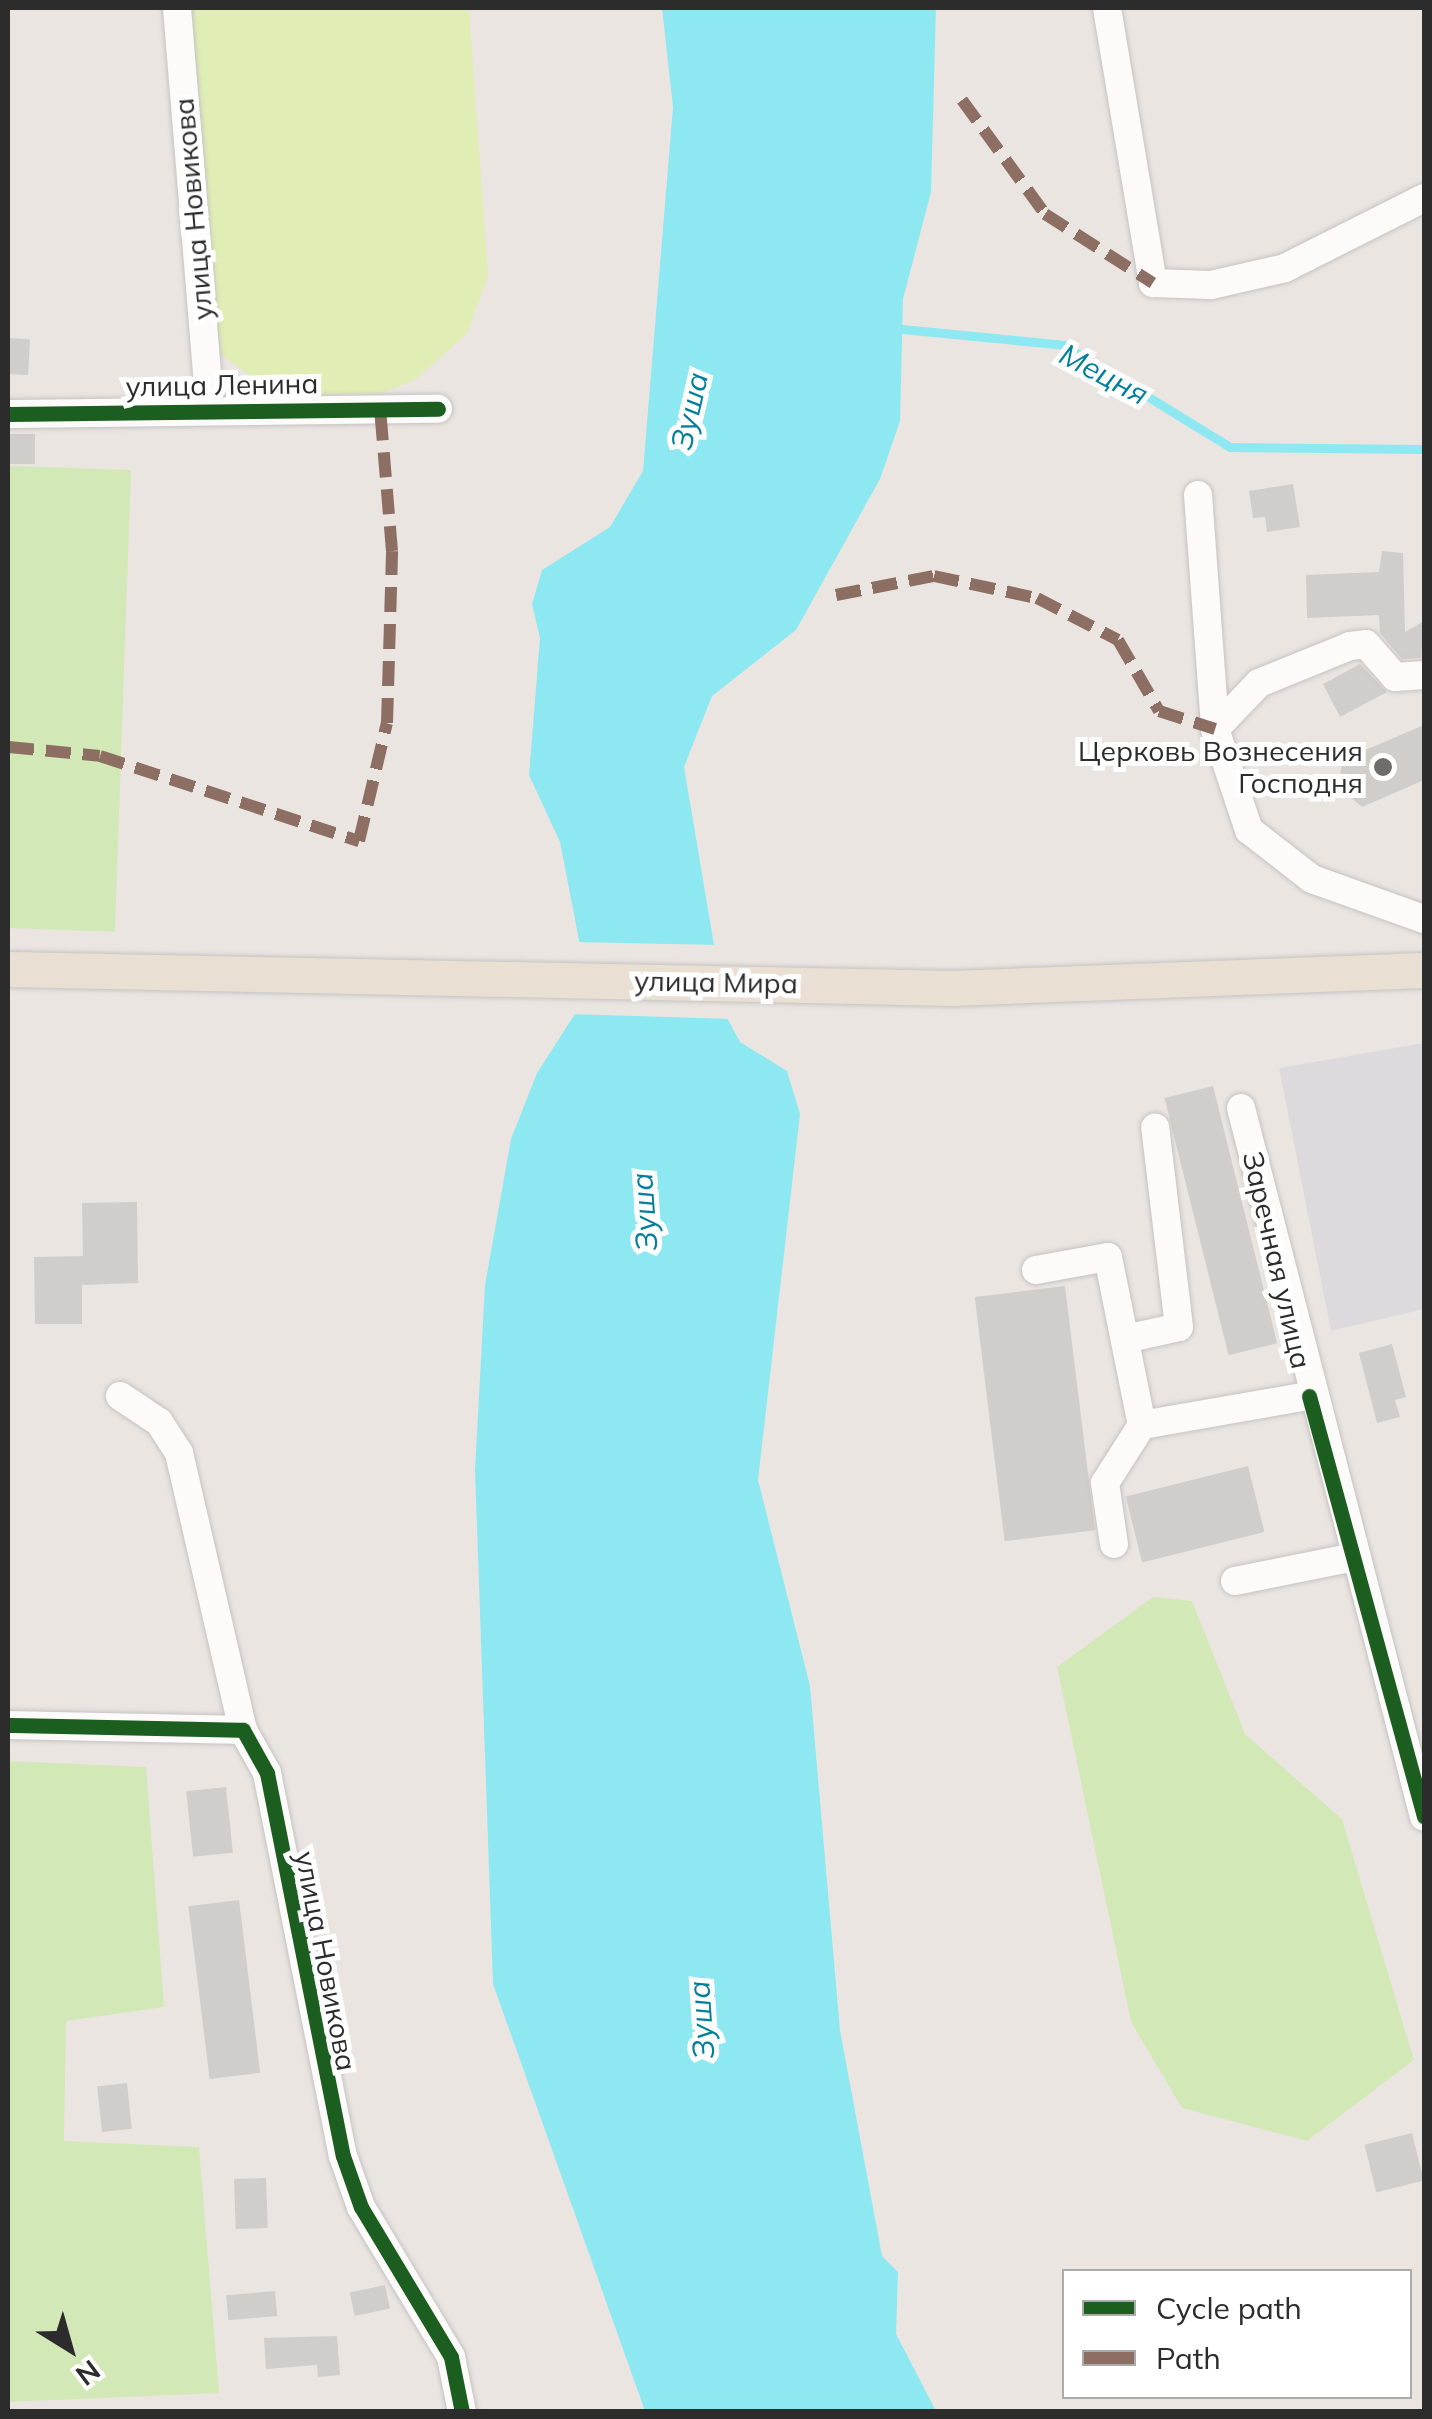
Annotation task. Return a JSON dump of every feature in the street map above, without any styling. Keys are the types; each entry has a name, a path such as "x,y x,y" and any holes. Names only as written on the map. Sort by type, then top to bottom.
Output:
{"main road":[{"name":"улица Мира","path":"8,969 953,988 1424,970"}],"street":[{"name":"улица Новикова","path":"177,8 210,410"},
{"path":"1106,8 1153,283 1211,285 1285,268 1424,198"},
{"name":"улица Ленина","path":"8,414 438,409"},
{"path":"1198,496 1215,729 1236,802 1270,854 1312,879 1424,919"},
{"path":"1215,729 1260,683 1350,646 1366,644 1394,676 1424,674"},
{"name":"Заречная улица","path":"1241,1108 1310,1396 1424,1817"},
{"path":"1125,1339 1180,1327 1155,1127"},
{"path":"1036,1270 1108,1257 1142,1425 1105,1483 1114,1544"},
{"name":"улица Новикова","path":"120,1396 159,1422 180,1453 243,1730 267,1773 343,2156 361,2207 451,2357 462,2412"},
{"path":"1142,1425 1310,1396"},
{"path":"1235,1581 1355,1557"},
{"path":"8,1725 243,1730"}],"shaded area":[{"path":"1424,1043 1424,1309 1331,1331 1279,1068"}],"green space":[{"path":"190,8 469,8 488,276 467,334 415,380 382,393 299,395 270,390 222,355 209,319"},
{"path":"8,466 131,470 115,932 8,928"},
{"path":"1153,1597 1192,1601 1245,1734 1342,1819 1414,2060 1307,2141 1182,2108 1131,2022 1057,1667"},
{"path":"8,1761 146,1767 164,2007 66,2021 64,2141 199,2147 219,2393 8,2402"}],"water":[{"name":"Зуша","path":"662,8 936,8 931,192 903,299 900,421 880,479 796,630 712,696 684,767 726,1016 740,1042 787,1071 800,1114 758,1480 810,1686 840,2030 882,2256 898,2272 896,2334 936,2411 645,2411 493,1984 475,1470 485,1285 511,1139 537,1073 580,1006 585,971 560,842 529,775 540,638 532,604 542,570 610,527 643,471 673,107"}],"pier":[{"path":"574,942 719,945 733,1019 569,1014 580,971"}],"building":[{"path":"8,338 30,339 28,375 8,374"},
{"path":"8,434 35,434 35,464 8,464"},
{"path":"1293,484 1300,527 1267,532 1265,517 1253,518 1249,491"},
{"path":"1382,551 1403,553 1405,632 1424,621 1421,658 1402,659 1380,633 1379,615 1307,618 1306,575 1379,572"},
{"path":"1360,664 1387,692 1340,717 1323,684"},
{"name":"Церковь Вознесения Господня","path":"1424,725 1424,780 1362,807 1339,787 1342,760"},
{"path":"1213,1086 1277,1343 1229,1355 1164,1098"},
{"path":"137,1202 138,1283 82,1285 82,1324 35,1324 34,1257 83,1256 82,1203"},
{"path":"1065,1286 1095,1530 1005,1541 975,1297"},
{"path":"1392,1344 1406,1397 1395,1400 1400,1417 1377,1423 1359,1353"},
{"path":"1248,1466 1264,1532 1142,1562 1126,1496"},
{"path":"226,1787 233,1853 193,1857 186,1791"},
{"path":"239,1900 260,2073 210,2079 188,1906"},
{"path":"127,2083 132,2129 102,2132 97,2086"},
{"path":"1412,2133 1424,2181 1376,2192 1364,2145"},
{"path":"266,2178 268,2228 236,2229 234,2179"},
{"path":"385,2285 390,2308 355,2316 350,2292"},
{"path":"275,2291 277,2316 228,2320 226,2295"},
{"path":"337,2336 340,2375 318,2377 317,2365 266,2369 264,2338"}],"waterway":[{"name":"Мецня","path":"892,328 1064,345 1230,447 1424,449"}],"marked path":[{"path":"962,100 1045,214 1153,283"},
{"path":"9,747 100,756 359,841 387,723 392,551 380,408"},
{"path":"836,595 934,576 1037,598 1118,640 1159,711 1215,729"}],"cycle path":[{"path":"8,414 438,409"},
{"path":"1309,1396 1424,1817"},
{"path":"8,1725 243,1730 267,1773 343,2156 361,2207 451,2357 462,2412"}],"place":[{"name":"Церковь Вознесения Господня","path":"1383,767"}]}
